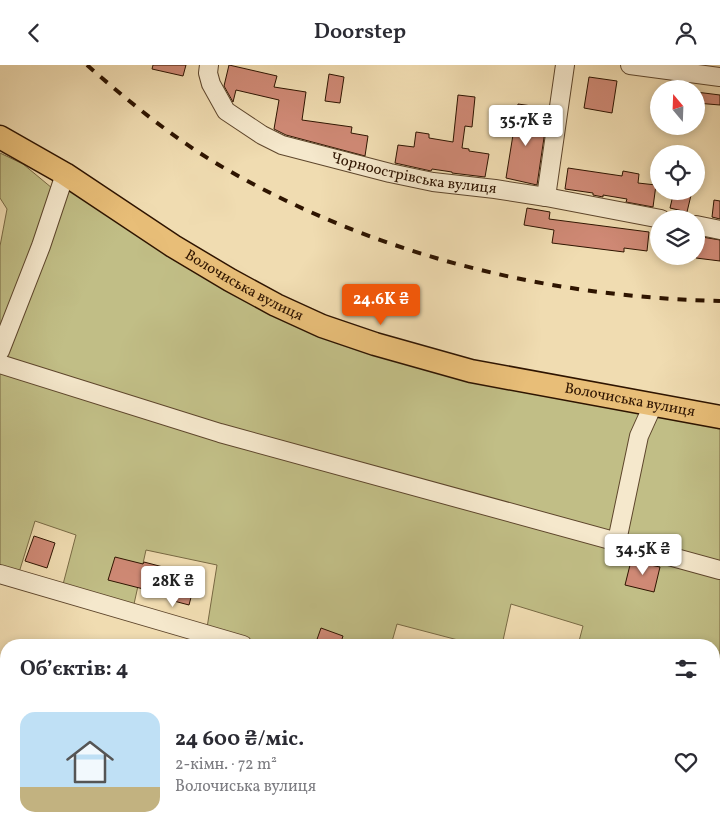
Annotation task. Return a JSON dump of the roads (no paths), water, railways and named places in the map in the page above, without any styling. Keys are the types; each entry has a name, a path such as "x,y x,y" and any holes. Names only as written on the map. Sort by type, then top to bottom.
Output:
{"main road":[{"name":"Волочиська вулиця","path":"0,137 65,174 173,246 276,305 322,326 375,344 471,371 720,417"}],"street":[{"name":"Чорноострівська вулиця","path":"209,65 211,83 226,111 262,135 282,145 433,182 546,197 650,217"},
{"path":"546,197 565,65"},
{"path":"630,65 720,77"},
{"path":"0,351 41,246 65,174"},
{"path":"705,227 720,230"},
{"path":"0,364 220,433 720,570"},
{"path":"617,541 639,436 653,405"},
{"path":"0,574 223,639"}],"railway":[{"path":"87,65 151,118 184,143 219,165 277,196 337,223 398,246 460,265 524,280 589,291 654,298 720,301"}]}
